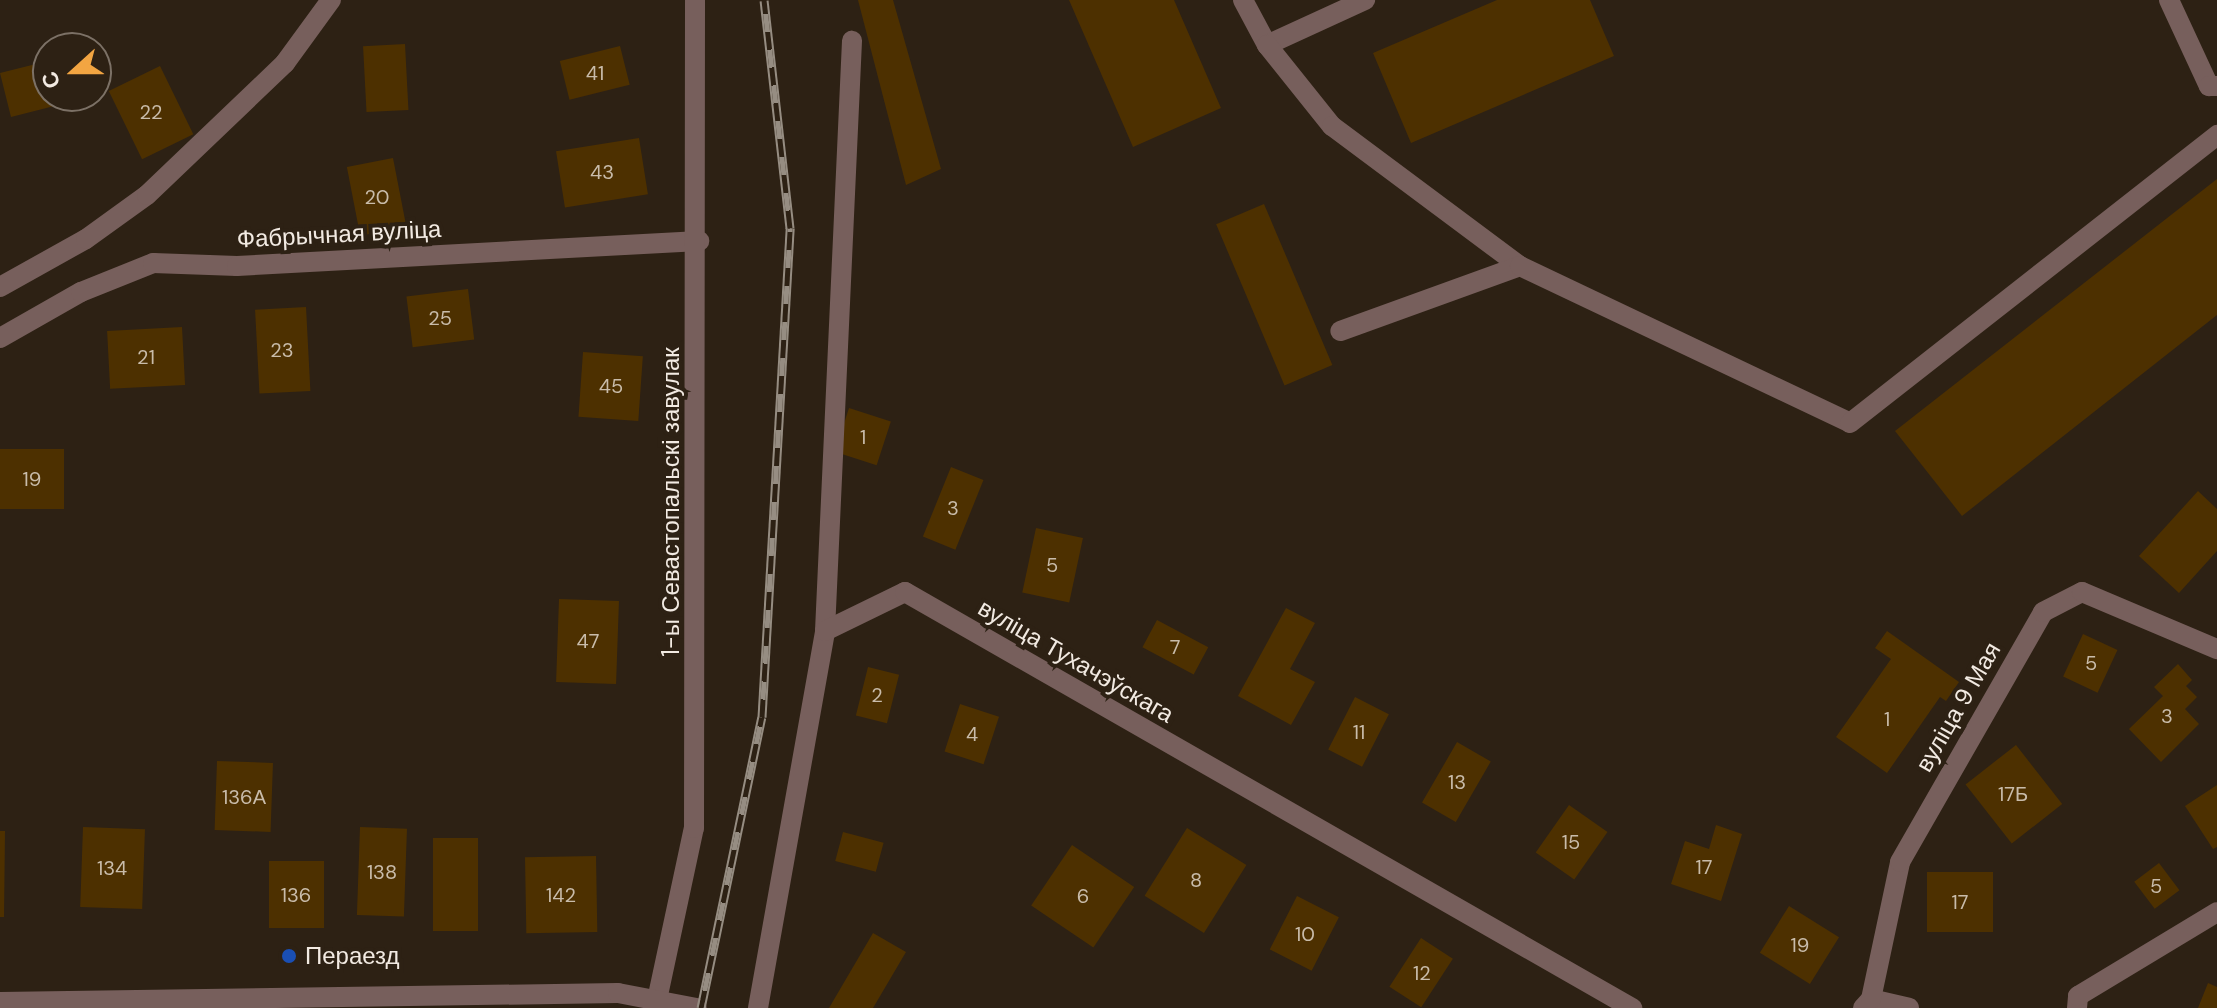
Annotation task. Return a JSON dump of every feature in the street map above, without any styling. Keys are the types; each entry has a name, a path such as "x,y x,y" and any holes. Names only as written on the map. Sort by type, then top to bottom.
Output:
{"street":[{"path":"0,287 86,239 147,195 285,63 331,0"},
{"name":"1-ы Севастопальскі завулак","path":"657,1000 694,828 699,241 695,0"},
{"path":"1243,0 1267,45 1332,126 1520,266 1850,423 2217,135"},
{"path":"1267,45 1365,0"},
{"path":"2169,0 2209,86 2217,86"},
{"path":"758,1008 825,631 852,41"},
{"name":"Фабрычная вуліца","path":"0,338 81,292 153,263 237,266 699,241"},
{"path":"1340,331 1520,266"},
{"name":"вуліца Тухачэўскага","path":"825,631 905,592 1632,1008"},
{"name":"вуліца 9 Мая","path":"1867,1004 1900,862 2043,612 2082,592 2217,649"},
{"path":"2077,1008 2078,996 2217,912"},
{"path":"0,1002 657,1000 697,1008"},
{"path":"1867,1004 1909,1008"}],"building":[{"path":"858,0 893,0 941,169 906,185"},
{"path":"1069,0 1174,0 1221,108 1133,147"},
{"path":"1497,0 1590,0 1614,56 1411,143 1373,53"},
{"path":"405,44 408,110 367,112 363,46"},
{"path":"620,46 630,85 570,100 560,61"},
{"path":"32,65 32,112 11,117 0,73"},
{"path":"160,66 193,134 142,159 112,98 112,89"},
{"path":"639,138 648,194 565,207 556,151"},
{"path":"393,158 406,227 360,236 347,167"},
{"path":"2217,179 2217,315 1962,516 1895,431"},
{"path":"1264,204 1332,365 1285,385 1216,224"},
{"path":"468,289 474,340 413,347 406,297"},
{"path":"306,307 310,391 259,394 255,310"},
{"path":"182,327 185,385 110,389 107,331"},
{"path":"583,352 643,356 638,421 578,417"},
{"path":"849,408 891,422 877,465 835,452"},
{"path":"0,449 64,449 64,509 0,509"},
{"path":"951,467 983,480 955,550 923,537"},
{"path":"2198,491 2217,509 2217,551 2179,593 2139,556"},
{"path":"1036,528 1083,538 1069,603 1022,593"},
{"path":"559,599 619,601 616,684 556,682"},
{"path":"1286,608 1315,623 1290,669 1315,682 1291,725 1238,696"},
{"path":"1157,620 1208,647 1194,675 1142,647"},
{"path":"1887,631 1959,682 1946,701 1940,697 1887,773 1836,737 1891,659 1875,648"},
{"path":"2083,634 2117,650 2098,693 2063,677"},
{"path":"2178,664 2192,680 2186,686 2197,697 2185,709 2199,724 2161,762 2129,729 2163,696 2154,687"},
{"path":"868,667 899,675 887,723 856,716"},
{"path":"1355,697 1389,714 1362,767 1328,750"},
{"path":"960,704 999,717 984,764 945,752"},
{"path":"1457,742 1491,761 1456,822 1422,803"},
{"path":"2016,745 2062,804 2012,844 1966,784"},
{"path":"217,761 273,763 271,832 215,830"},
{"path":"2217,785 2217,847 2213,849 2185,806"},
{"path":"1569,805 1608,832 1574,879 1536,853"},
{"path":"1716,825 1742,834 1721,901 1671,884 1685,841 1709,849"},
{"path":"83,827 145,829 142,909 80,907"},
{"path":"360,827 407,829 404,917 357,915"},
{"path":"1187,828 1246,865 1204,933 1145,896"},
{"path":"0,831 5,831 4,917 0,917"},
{"path":"843,832 884,843 876,872 835,861"},
{"path":"433,838 478,838 478,931 433,931"},
{"path":"1072,845 1134,887 1093,947 1031,906"},
{"path":"596,856 597,932 526,933 525,857"},
{"path":"269,861 324,861 324,928 269,928"},
{"path":"2159,863 2179,890 2155,909 2134,882"},
{"path":"1927,872 1993,872 1993,932 1927,932"},
{"path":"1297,896 1339,917 1312,971 1270,949"},
{"path":"1789,906 1839,937 1810,984 1760,953"},
{"path":"873,933 906,952 873,1008 829,1008"},
{"path":"1421,938 1453,959 1421,1007 1389,987"},
{"path":"2208,983 2217,987 2217,1008 2198,1008"}],"railway":[{"path":"701,1008 762,717 790,228 764,0"}],"place":[{"name":"Пераезд","path":"289,956"}]}
